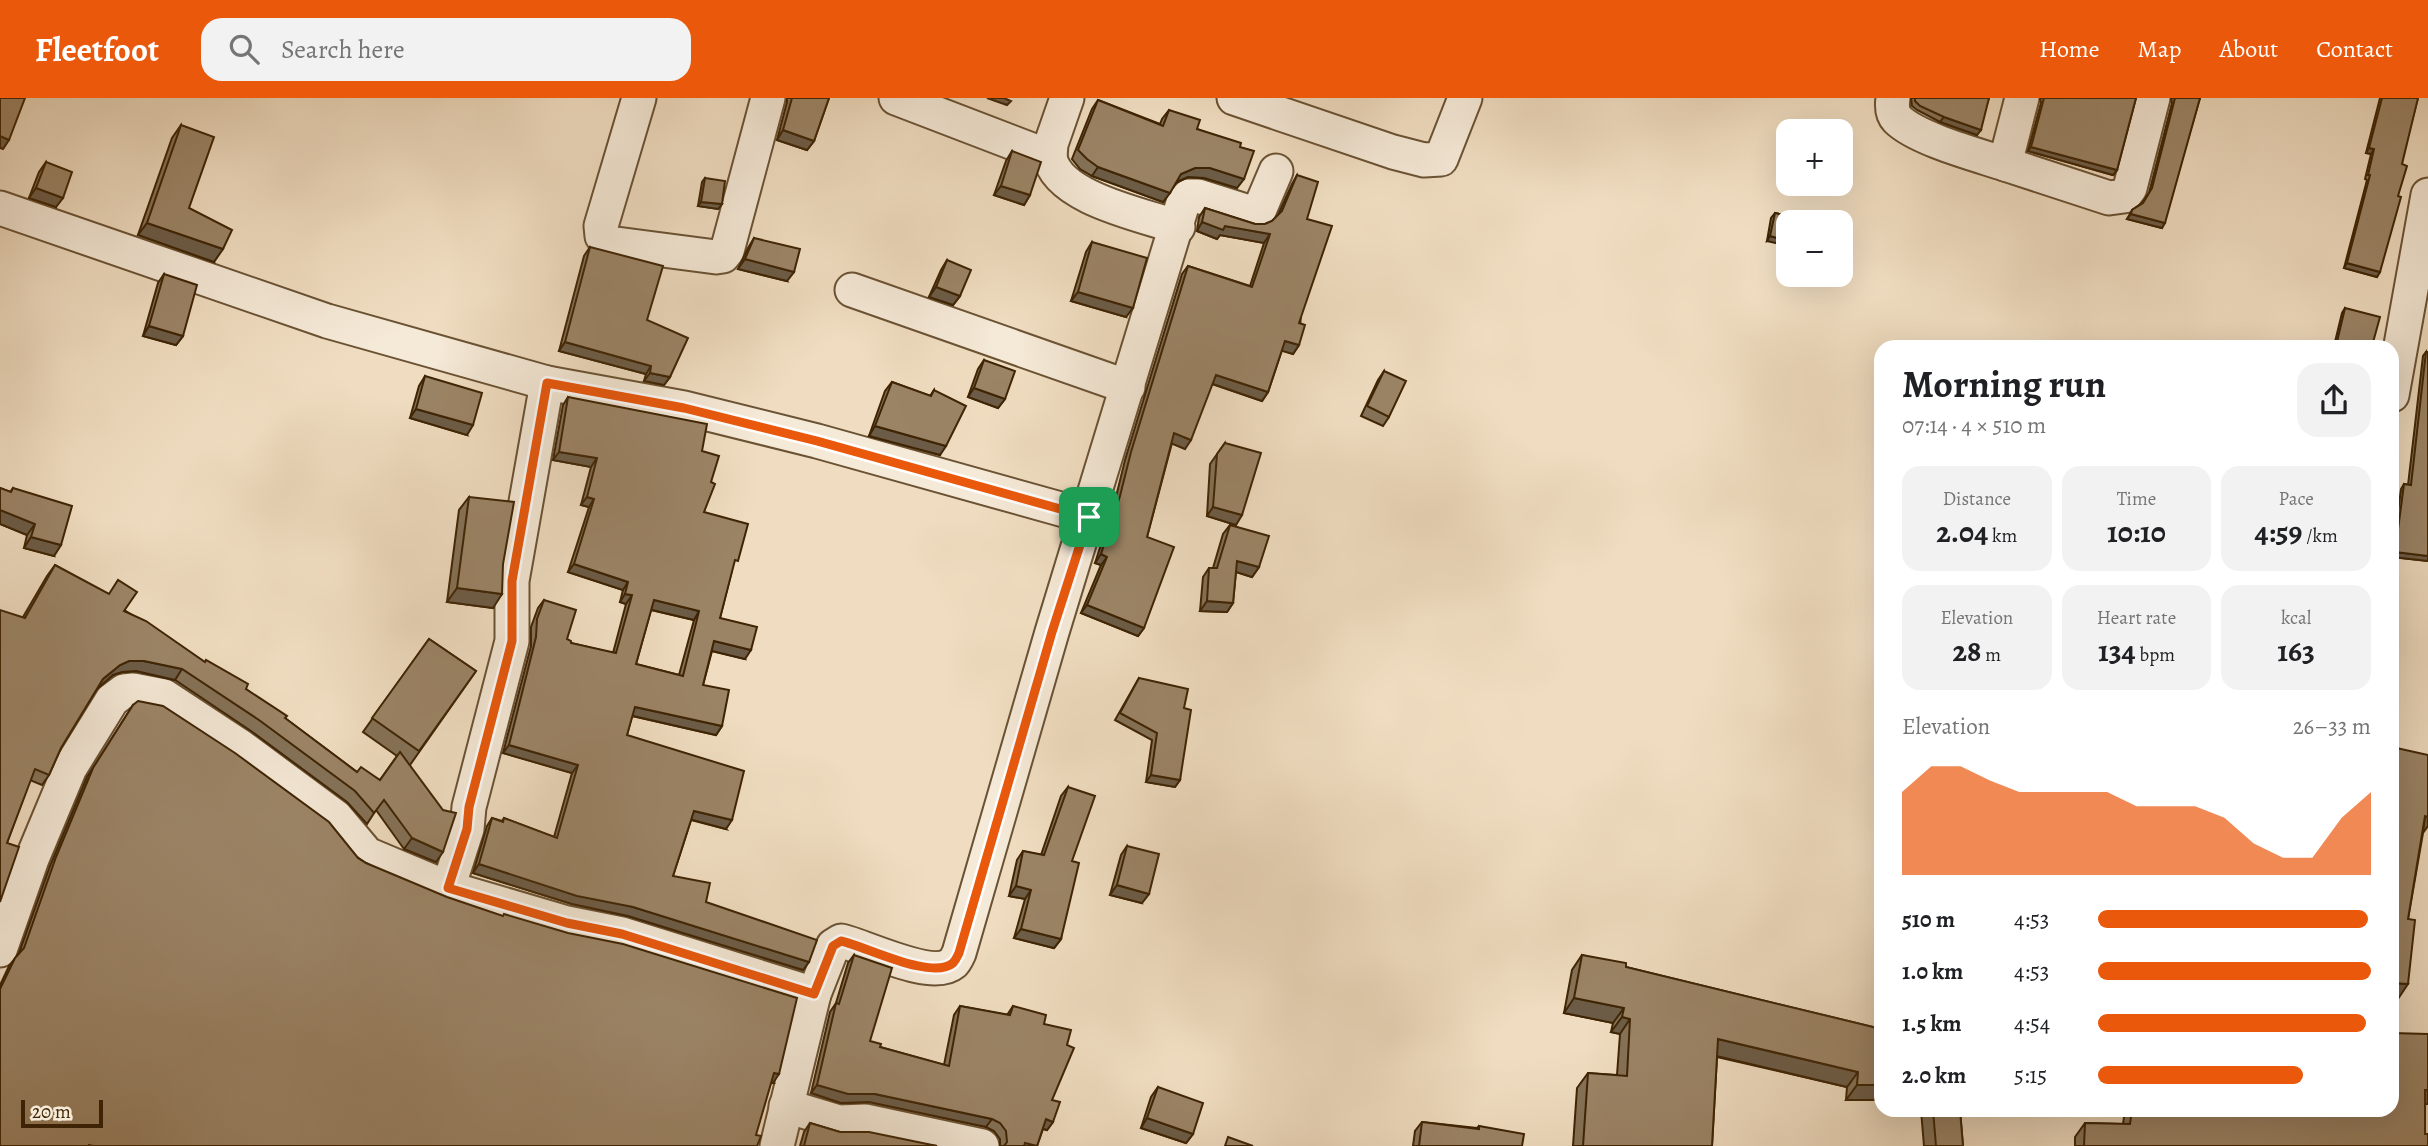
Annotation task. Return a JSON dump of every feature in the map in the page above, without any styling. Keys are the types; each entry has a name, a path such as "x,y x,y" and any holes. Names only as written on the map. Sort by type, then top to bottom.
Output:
{"street":[{"path":"639,98 601,226 602,236 609,243 720,257 727,251 768,98"},
{"path":"896,98 1050,157"},
{"path":"1067,98 1051,144 1050,157 1052,167 1061,178 1089,197 1178,227"},
{"path":"1234,98 1424,160 1441,159 1465,98"},
{"path":"1893,98 1897,118 1912,129 1958,149 2109,198 2124,196 2130,188 2153,98"},
{"path":"2005,164 2022,98"},
{"path":"776,1146 814,994 830,951 841,941 922,967 940,969 953,963 959,953 1052,632 1186,198 1194,195 1251,214 1258,213 1276,171"},
{"path":"2399,356 2428,195"},
{"path":"0,208 327,321 547,383 698,411 1089,517"},
{"path":"852,290 1128,387"},
{"path":"448,888 467,829 469,807 512,641 512,581 547,383"},
{"path":"0,950 32,859 70,768 112,700 124,691 133,690 164,696 240,746 336,817 367,854 448,888 567,923 622,934 814,994"},
{"path":"786,1106 839,1122 865,1121 982,1146"}],"building":[{"path":"0,98 25,98 9,140 0,136"},
{"path":"792,98 829,98 814,141 783,130"},
{"path":"1915,98 1989,98 1981,130 1920,106"},
{"path":"2044,98 2136,98 2117,170 2031,147"},
{"path":"2175,98 2200,98 2165,223 2131,214 2132,210 2143,203 2152,188"},
{"path":"2382,98 2418,98 2402,164 2407,166 2398,196 2401,197 2380,272 2347,263 2370,175 2374,149 2369,148"},
{"path":"1098,100 1163,126 1169,110 1200,120 1197,129 1241,143 1240,147 1254,151 1244,179 1210,168 1195,168 1181,174 1170,193 1098,167 1078,150"},
{"path":"181,125 214,137 189,208 232,230 223,249 147,223"},
{"path":"1012,151 1041,162 1030,195 1001,186"},
{"path":"46,162 72,172 63,198 36,188"},
{"path":"1297,175 1318,182 1307,219 1332,226 1299,323 1305,325 1299,345 1285,341 1268,392 1216,375 1191,440 1174,433 1147,537 1174,547 1144,628 1087,605 1107,557 1101,554 1188,266 1252,287 1270,234 1225,226 1223,230 1202,222 1205,208 1255,224 1265,224 1282,211"},
{"path":"705,178 725,181 722,204 701,202"},
{"path":"1775,213 1776,213 1776,238 1770,236"},
{"path":"754,238 800,249 794,272 745,259"},
{"path":"1092,242 1147,258 1133,308 1078,292"},
{"path":"590,247 663,266 647,320 688,338 670,377 650,373 651,366 565,342"},
{"path":"947,260 971,270 960,296 936,287"},
{"path":"164,274 197,285 183,336 149,326"},
{"path":"2345,308 2380,317 2374,340 2337,340"},
{"path":"2428,352 2428,556 2399,552 2399,522 2404,484 2411,485"},
{"path":"984,360 1015,371 1005,399 974,388"},
{"path":"1384,371 1406,381 1389,417 1367,406"},
{"path":"425,376 482,393 473,425 416,409"},
{"path":"892,382 931,396 934,390 966,406 946,446 875,426"},
{"path":"568,397 707,424 702,451 719,456 711,482 715,484 704,512 748,524 738,561 735,560 720,618 757,627 751,650 714,641 703,685 729,690 722,726 635,707 627,735 744,771 732,820 694,811 673,876 710,883 706,902 817,940 809,962 633,907 577,896 479,864 492,818 503,822 504,818 557,838 578,765 509,745 536,637 537,619 544,600 576,610 567,639 571,643 616,653 632,595 625,594 628,582 574,564 594,499 587,497 597,458 559,452","holes":["654,600 699,611 683,676 636,664"]},
{"path":"1225,443 1261,453 1242,515 1213,507 1217,454"},
{"path":"0,488 11,492 13,488 72,506 61,545 31,537 35,524 0,510"},
{"path":"469,497 514,502 503,564 502,594 457,588"},
{"path":"1230,525 1269,536 1259,567 1237,561 1233,603 1207,601 1209,568 1217,568"},
{"path":"55,565 109,594 118,580 137,592 124,611 146,621 205,662 206,660 248,684 246,689 287,716 285,718 357,772 361,767 380,780 400,752 443,810 456,813 443,852 412,838 384,800 374,813 355,791 259,720 182,669 144,661 129,661 103,679 61,748 49,775 35,769 7,843 19,847 0,902 0,610 25,618"},
{"path":"429,639 476,671 419,751 372,718"},
{"path":"1139,678 1188,689 1184,708 1191,710 1180,780 1151,775 1157,733 1120,713"},
{"path":"138,701 163,706 235,753 329,822 358,858 366,863 447,897 503,916 504,914 568,933 623,944 797,998 779,1074 774,1073 756,1135 761,1136 757,1146 0,1146 0,989 15,958 24,948 56,857 93,768"},
{"path":"2399,749 2428,755 2428,817 2425,816 2408,919 2415,920 2408,984 2399,983"},
{"path":"1068,787 1095,796 1072,861 1079,863 1061,939 1021,929 1031,890 1016,886 1023,851 1044,855"},
{"path":"1127,846 1159,854 1149,894 1117,885"},
{"path":"854,955 892,968 870,1041 881,1044 880,1047 949,1066 960,1006 1010,1015 1013,1006 1046,1015 1044,1024 1071,1030 1067,1045 1074,1048 1052,1100 1060,1102 1053,1122 1046,1119 1037,1146 1025,1143 1024,1146 1004,1146 1007,1142 1006,1131 1000,1123 992,1119 875,1094 848,1094 817,1085 836,1003 839,1004"},
{"path":"1582,955 1626,963 1626,967 1873,1027 1874,1085 1857,1085 1858,1072 1718,1039 1712,1146 1583,1146 1588,1073 1627,1076 1630,1019 1622,1017 1624,1008 1574,998"},
{"path":"2399,1033 2428,1034 2425,1134 2428,1134 2428,1146 2084,1146 2085,1123 2130,1124 2131,1117 2399,1117"},
{"path":"1158,1087 1203,1103 1193,1134 1147,1118"},
{"path":"1934,1117 1961,1117 1963,1146 1936,1146"},
{"path":"1422,1122 1479,1129 1479,1126 1524,1134 1522,1146 1419,1146"},
{"path":"810,1123 840,1132 869,1132 937,1146 804,1146"},
{"path":"1228,1137 1253,1146 1225,1146"}],"route":[{"path":"547,383 684,408 817,441 1089,517 1052,632 959,953 953,963 940,969 922,967 841,941 833,946 814,994 622,934 567,923 448,888 467,829 469,807 512,641 512,581 547,383"}]}
